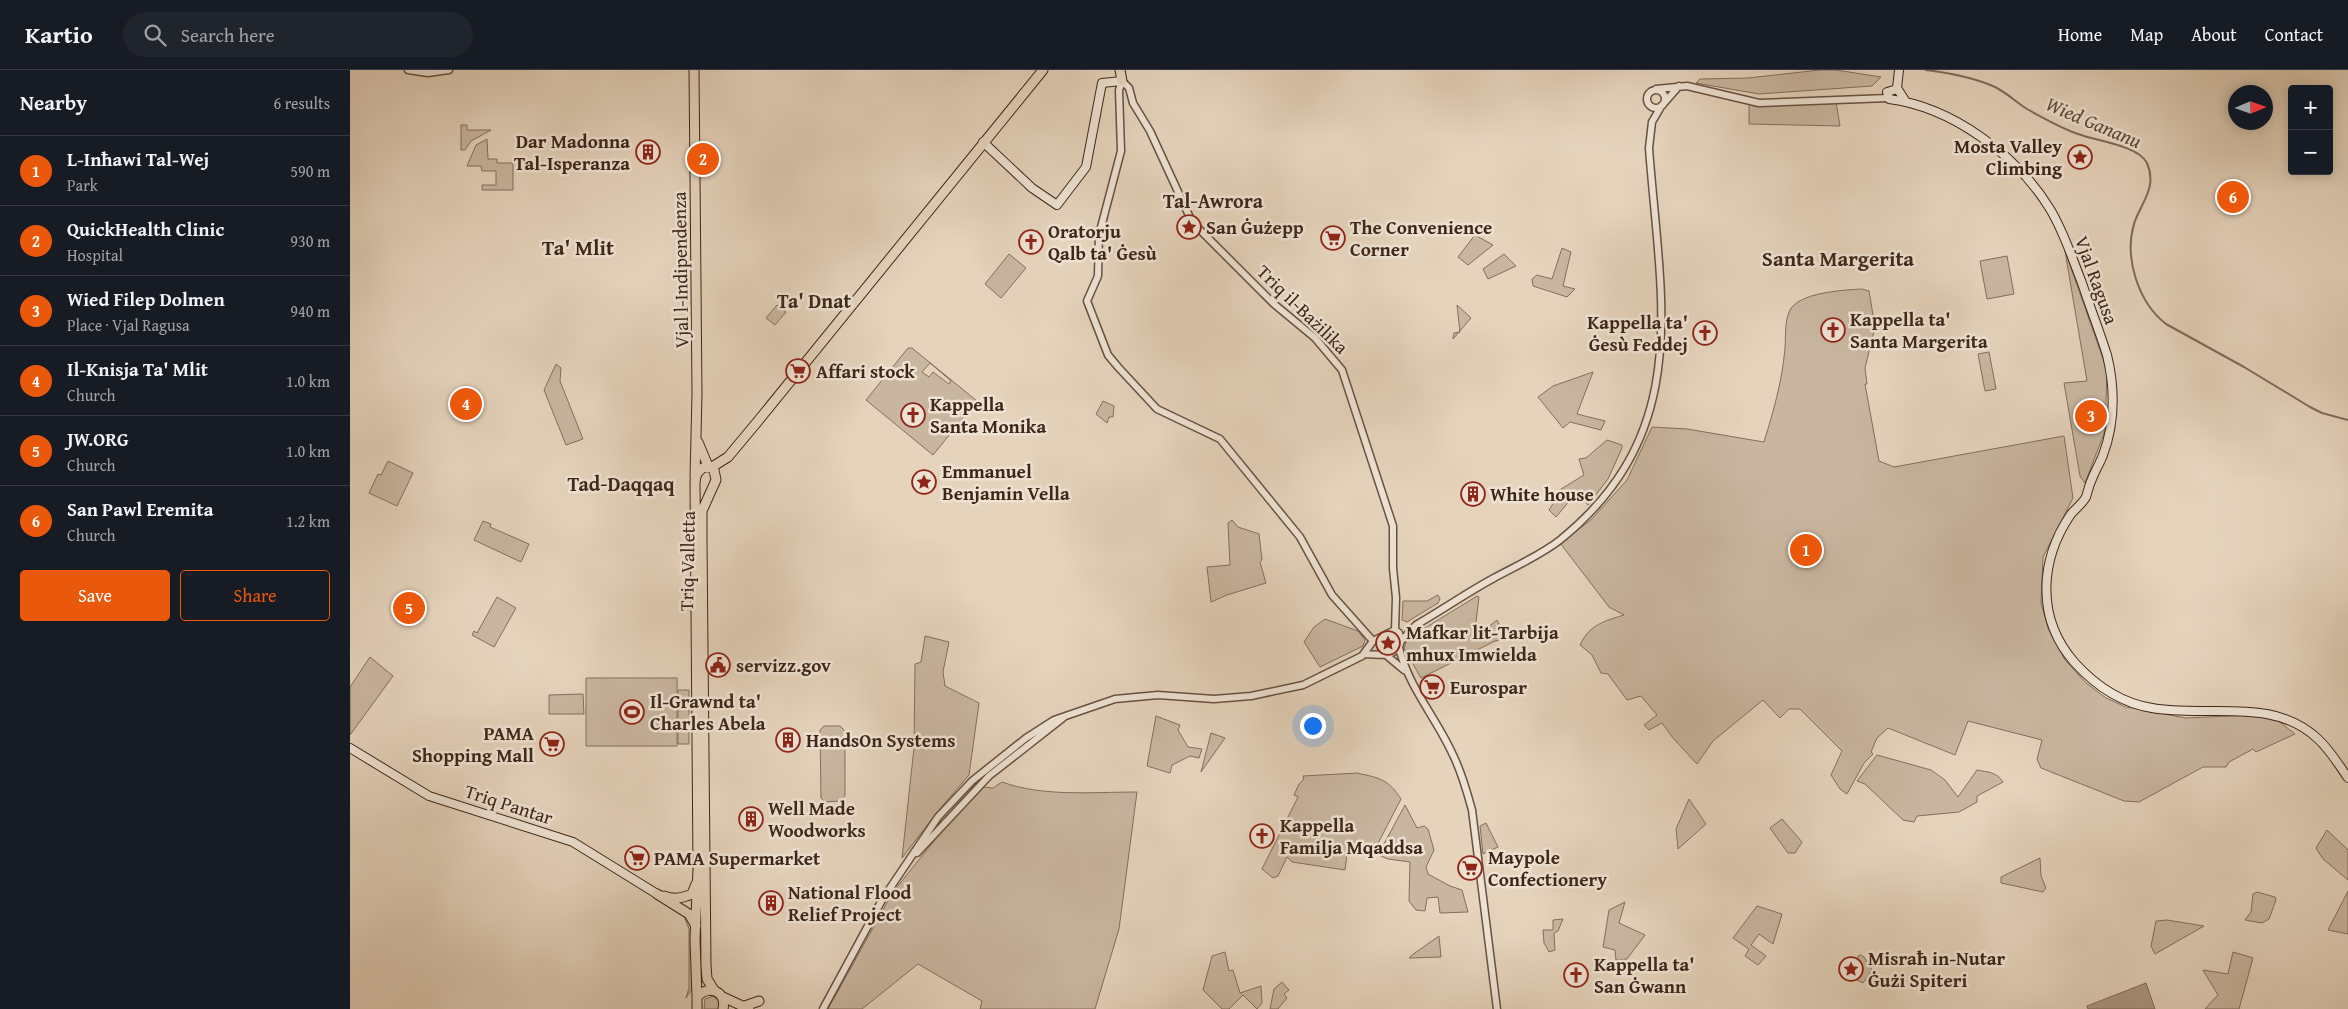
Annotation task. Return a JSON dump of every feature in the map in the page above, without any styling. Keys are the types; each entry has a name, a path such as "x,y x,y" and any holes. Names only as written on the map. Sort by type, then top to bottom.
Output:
{"main road":[{"name":"Vjal l-Indipendenza","path":"694,70 697,440 695,477"},
{"path":"695,477 700,469 710,467 728,457 1043,70"},
{"name":"Triq il-Bażilika","path":"1120,70 1122,81"},
{"path":"1895,96 1895,81 1899,70"},
{"path":"984,142 1032,188 1057,205 1086,168 1102,83 1122,81"},
{"path":"1895,81 1898,92 1895,96"},
{"name":"Vjal Ragusa","path":"1895,96 1938,111 1972,130 2000,152 2041,196 2065,238 2105,348 2111,375 2112,402 2107,440 2085,498 2071,514 2052,552 2046,581 2045,596 2050,620 2062,646 2072,660 2096,683 2124,700 2149,708 2254,712 2288,720 2305,728 2319,739 2348,778"},
{"name":"Vjal l-Indipendenza","path":"697,440 710,467"},
{"name":"Triq Valletta","path":"710,467 715,474 716,480 702,511 702,579 706,965 707,979 714,990"},
{"name":"Triq Valletta","path":"695,477 697,1009"},
{"name":"Triq Pantar","path":"350,748 413,789 429,796 573,842 657,894"},
{"path":"657,894 672,899 684,898 692,894 697,882"},
{"path":"657,894 689,914 696,926"},
{"path":"697,997 704,990 714,990 723,997 746,1008 759,1001 758,1009"},
{"path":"723,997 723,1009"}],"street":[{"path":"408,70 428,73 449,70"},
{"path":"1122,81 1119,90 1120,151 1099,235 1098,276 1087,301 1108,355 1157,409 1220,439 1300,537 1332,595 1372,642 1378,655"},
{"name":"Triq il-Bażilika","path":"1122,81 1130,88 1133,103 1150,130 1192,222 1274,304 1315,338 1342,370 1393,526 1396,631"},
{"path":"1652,122 1663,104 1679,86"},
{"name":"Vjal Ragusa","path":"1656,89 1679,86 1759,103 1895,96"},
{"path":"823,1008 882,900 900,872 988,776 1066,716 1097,704 1128,697 1158,696 1214,699 1252,696 1316,680 1365,654 1372,642 1396,631 1416,626 1558,541 1593,512 1622,472 1635,450 1648,419 1662,350 1662,319 1649,148 1652,122 1647,94 1656,89 1664,94 1663,104"},
{"path":"1120,95 1131,94"},
{"path":"1648,104 1656,108 1663,104"},
{"path":"1365,654 1386,655 1400,644 1416,626"},
{"path":"1396,631 1405,671 1453,754 1466,787 1472,810 1497,1009"},
{"path":"1386,655 1405,671"}],"shaded area":[{"path":"1836,70 1881,77 1872,86 1759,94 1696,83 1700,79 1748,78"},
{"path":"1836,102 1840,126 1749,124 1749,104 1767,106"},
{"path":"461,125 467,125 467,130 491,130 471,141 465,150 461,150"},
{"path":"487,139 488,159 497,159 497,163 513,163 513,190 482,190 482,185 496,185 496,171 482,171 481,166 467,166 476,145"},
{"path":"1475,235 1493,245 1468,265 1458,257"},
{"path":"1562,248 1571,252 1563,286 1575,289 1567,297 1533,286 1532,279 1537,275 1552,279"},
{"path":"2065,251 2107,370 2105,431 2085,483 2080,476 2064,383 2087,381"},
{"path":"1009,254 1026,268 1001,298 985,284"},
{"path":"1504,254 1516,266 1488,279 1483,269"},
{"path":"2007,256 2014,294 1987,299 1980,261"},
{"path":"1862,289 1869,291 1875,327 1865,368 1867,384 1865,384 1879,461 1894,467 2064,436 2073,498 2043,557 2041,603 2048,628 2065,660 2086,683 2106,698 2126,707 2186,718 2250,715 2277,720 2295,734 2256,752 2253,749 2229,762 2226,767 2203,767 2139,802 2124,801 2041,768 2037,759 2042,740 1968,721 1955,755 1888,728 1877,738 1871,752 1873,754 1864,763 1847,794 1840,789 1831,775 1842,751 1800,709 1789,709 1780,718 1763,700 1713,741 1697,764 1662,723 1649,730 1644,725 1657,715 1641,696 1627,700 1608,674 1601,673 1592,655 1580,645 1588,632 1593,628 1624,615 1609,607 1560,543 1591,520 1627,480 1652,427 1687,429 1764,442 1780,384 1789,311 1798,302 1815,295"},
{"path":"777,305 786,312 775,325 766,318"},
{"path":"1457,305 1471,318 1460,331"},
{"path":"908,348 912,348 977,401 933,455 866,400","holes":["930,363 951,381 949,384 933,372 929,377 922,372"]},
{"path":"1989,352 1996,389 1985,391 1978,354"},
{"path":"556,364 561,368 560,381 583,439 566,445 544,390"},
{"path":"1593,372 1577,414 1605,421 1601,430 1570,422 1563,428 1538,397 1553,386"},
{"path":"1103,401 1114,406 1113,417 1109,417 1107,423 1096,414"},
{"path":"1607,440 1622,445 1608,479 1588,505 1577,492 1556,517 1549,510 1554,502 1548,497 1584,475 1579,459 1586,458"},
{"path":"388,461 413,473 397,506 369,493 378,474 381,475"},
{"path":"1232,520 1238,527 1259,534 1262,560 1260,562 1266,583 1211,602 1207,567 1230,565 1228,523"},
{"path":"483,521 491,524 490,527 529,544 521,562 474,540"},
{"path":"1438,595 1440,599 1438,603 1407,622 1402,620 1403,601 1427,601"},
{"path":"1477,596 1479,597 1476,622 1486,629 1497,620 1506,639 1495,641 1421,678 1404,648 1407,639"},
{"path":"497,597 516,608 494,647 472,635 474,631 477,633"},
{"path":"1325,619 1358,631 1365,640 1363,646 1320,667 1304,642 1314,627"},
{"path":"925,636 949,642 943,672 945,686 979,703 969,775 938,811 902,858 914,748 915,664 921,662"},
{"path":"370,657 393,676 350,735 350,687"},
{"name":"Il-Grawnd ta' Charles Abela","path":"586,678 677,678 677,746 586,746"},
{"path":"678,690 689,690 689,744 678,744"},
{"path":"583,694 584,714 549,714 549,695"},
{"path":"1156,716 1180,725 1178,730 1188,747 1202,749 1199,758 1190,756 1172,765 1170,773 1147,766"},
{"path":"824,726 840,726 845,731 845,796 840,801 825,802 821,798 820,730"},
{"path":"1211,733 1225,738 1201,772"},
{"path":"1877,755 1931,770 1945,780 1958,797 1977,770 1995,774 2003,782 1977,796 1977,802 1959,812 1917,816 1914,822 1903,820 1865,784 1857,781"},
{"path":"1357,773 1383,780 1392,787 1401,799 1373,853 1348,846 1345,870 1292,862 1287,857 1278,876 1273,878 1262,869 1298,797 1294,795 1299,784 1304,779 1303,776"},
{"path":"1002,782 1018,787 1051,792 1137,792 1119,929 1095,1009 980,1009 982,1001 918,964 862,1009 828,1009 893,892 951,820 983,787 993,788"},
{"path":"1689,799 1706,824 1678,849 1676,829"},
{"path":"1405,805 1417,828 1424,826 1428,829 1434,850 1426,867 1428,874 1462,890 1468,912 1440,913 1438,897 1427,898 1425,911 1416,910 1409,901 1410,862 1388,859 1378,855"},
{"path":"1782,819 1802,842 1795,853 1788,853 1770,828"},
{"path":"1486,823 1498,847 1483,854 1480,826"},
{"path":"2327,830 2348,850 2348,880 2323,859 2316,848"},
{"path":"2040,858 2041,876 2046,888 2043,892 2001,883 2001,877"},
{"path":"2348,891 2348,934 2328,930"},
{"path":"2257,892 2275,897 2276,900 2269,919 2262,923 2245,920 2251,912 2253,894"},
{"path":"1625,902 1619,923 1645,935 1627,959 1616,960 1615,950 1603,947 1609,910"},
{"path":"1757,906 1782,914 1773,944 1759,934 1751,945 1766,956 1758,965 1745,956 1749,949 1733,938"},
{"path":"683,914 692,922 692,989 686,998 689,988 689,929"},
{"path":"1563,919 1558,931 1554,933 1555,950 1549,952 1544,943 1543,930 1553,930 1553,920"},
{"path":"2167,920 2204,926 2155,954 2151,946 2156,921"},
{"path":"1439,936 1441,957 1409,958 1412,955"},
{"path":"1225,952 1229,971 1233,970 1240,993 1261,986 1262,1003 1257,1009 1243,995 1229,1009 1222,1009 1203,990 1212,956"},
{"path":"2233,952 2253,958 2239,1009 2205,1009 2218,995 2203,970 2228,974"},
{"path":"1858,956 1864,957 1872,970 1863,983 1857,980"},
{"path":"1282,982 1289,990 1284,994 1287,998 1278,1009 1270,1009 1274,989"},
{"path":"2146,983 2155,1009 2088,1009 2087,1006"},
{"path":"713,996 719,1001 719,1009 704,1009 705,999"}],"waterway":[{"name":"Wied Gananu","path":"1926,70 1961,76 1995,87 2027,109 2059,126 2086,137 2116,144 2142,157 2147,163 2150,180 2147,195 2134,224 2131,237 2132,265 2141,292 2156,315 2166,324 2244,367 2310,407 2322,413 2348,420"}],"place":[{"name":"Dar Madonna Tal-Isperanza","path":"648,152"},
{"name":"Mosta Valley Climbing","path":"2080,157"},
{"name":"QuickHealth Clinic","path":"703,159"},
{"name":"San Pawl Eremita","path":"2233,197"},
{"name":"San Ġużepp","path":"1189,227"},
{"name":"The Convenience Corner","path":"1333,238"},
{"name":"Oratorju Qalb ta' Ġesù","path":"1031,242"},
{"name":"Kappella ta' Santa Margerita","path":"1833,330"},
{"name":"Kappella ta' Ġesù Feddej","path":"1705,333"},
{"name":"Affari stock","path":"798,371"},
{"name":"Il-Knisja Ta' Mlit","path":"466,404"},
{"name":"Kappella Santa Monika","path":"913,415"},
{"name":"Wied Filep Dolmen","path":"2091,416"},
{"name":"Emmanuel Benjamin Vella","path":"924,482"},
{"name":"White house","path":"1473,494"},
{"name":"L-Inħawi Tal-Wej","path":"1806,550"},
{"name":"JW.ORG","path":"409,608"},
{"name":"Mafkar lit-Tarbija mhux Imwielda","path":"1388,643"},
{"name":"servizz.gov","path":"718,665"},
{"name":"Eurospar","path":"1432,687"},
{"name":"Il-Grawnd ta' Charles Abela","path":"632,712"},
{"name":"HandsOn Systems","path":"788,740"},
{"name":"PAMA Shopping Mall","path":"552,744"},
{"name":"Well Made Woodworks","path":"751,819"},
{"name":"Kappella Familja Mqaddsa","path":"1262,836"},
{"name":"PAMA Supermarket","path":"637,858"},
{"name":"Maypole Confectionery","path":"1470,868"},
{"name":"National Flood Relief Project","path":"771,903"},
{"name":"Misraħ in-Nutar Ġużi Spiteri","path":"1851,969"},
{"name":"Kappella ta' San Ġwann","path":"1576,975"}],"district":[{"name":"Tal-Awrora","path":"1213,200"},
{"name":"Ta' Mlit","path":"578,247"},
{"name":"Santa Margerita","path":"1838,258"},
{"name":"Ta' Dnat","path":"814,300"},
{"name":"Tad-Daqqaq","path":"621,483"}]}
